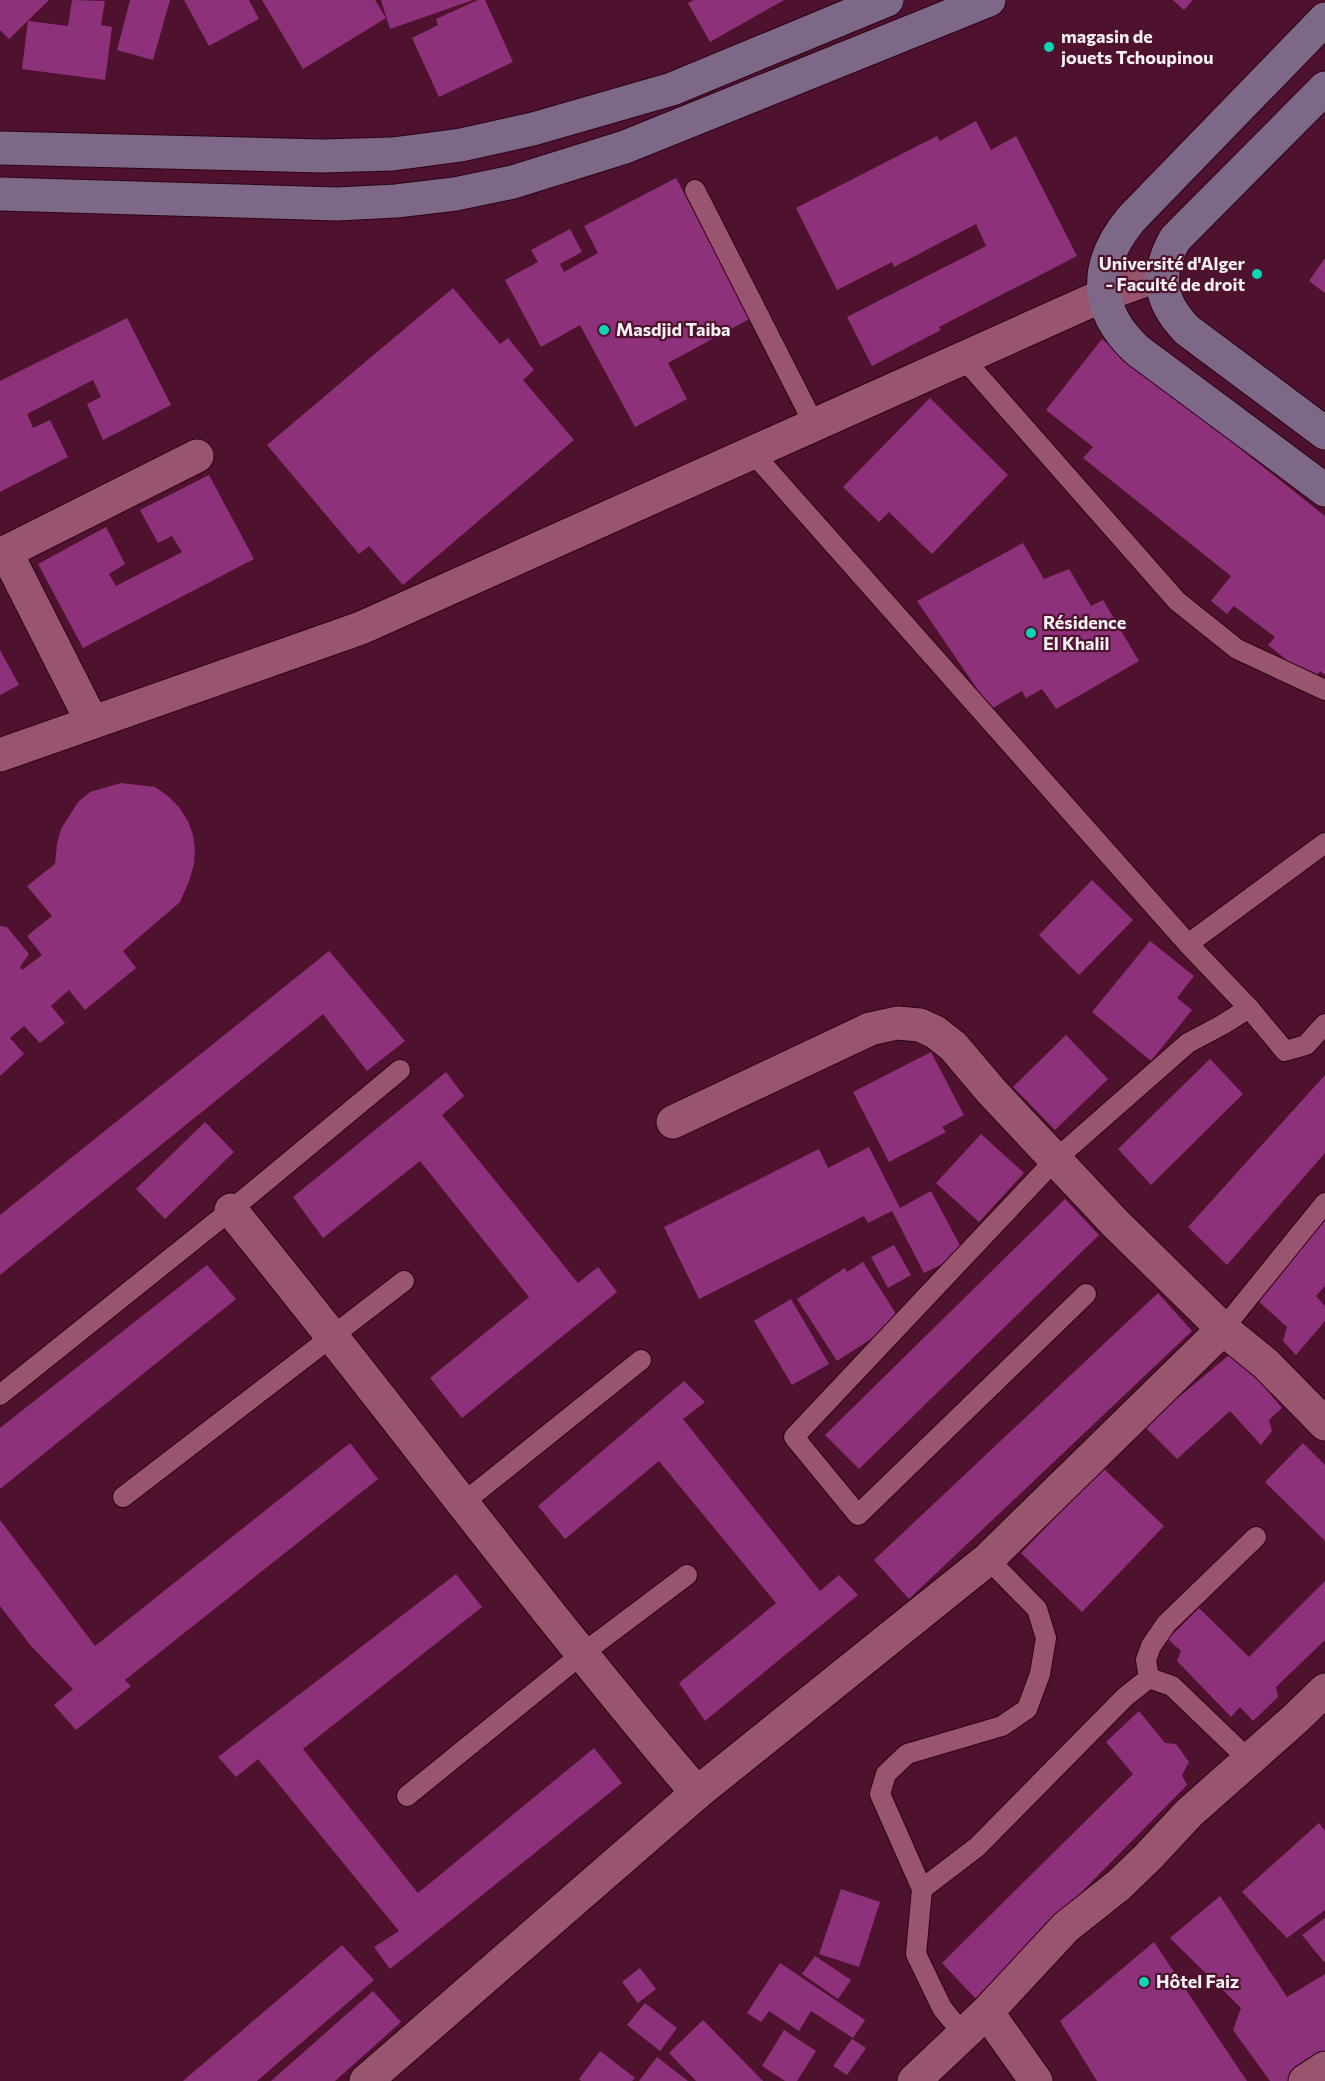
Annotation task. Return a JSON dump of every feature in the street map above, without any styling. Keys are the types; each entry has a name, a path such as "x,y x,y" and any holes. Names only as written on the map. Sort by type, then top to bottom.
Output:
{"street":[{"path":"0,148 322,156 393,154 461,145 533,129 672,89 887,0"},
{"path":"0,194 337,204 396,201 455,194 513,182 626,147 989,0"},
{"path":"1325,19 1131,219 1108,254 1103,274 1104,295 1108,311 1115,326 1125,339 1325,490"},
{"path":"1325,88 1174,239 1166,254 1162,274 1166,303 1186,330 1325,432"},
{"path":"0,755 361,628 1104,295 1162,274"},
{"path":"92,722 3,554 197,456"},
{"path":"673,1122 870,1029 897,1023 920,1025 935,1032 952,1046 1115,1223 1223,1329 1266,1364 1325,1424"},
{"path":"231,1210 333,1335 582,1654 697,1793"},
{"path":"366,2081 697,1793 988,1559 1223,1329"},
{"path":"914,2081 1017,1982 1051,1941 1119,1885 1189,1813 1325,1690"},
{"path":"987,2012 1036,2081"},
{"path":"1305,2081 1325,2068"}],"lane":[{"path":"694,190 814,424"},
{"path":"963,358 1177,601 1237,649 1325,690"},
{"path":"752,452 1285,1051 1306,1045 1325,1024"},
{"path":"1188,944 1325,843"},
{"path":"1086,1294 858,1515 794,1437 1056,1159 1188,1043 1222,1026 1249,1008"},
{"path":"0,1395 231,1210 400,1070"},
{"path":"1223,1329 1325,1203"},
{"path":"123,1497 404,1281"},
{"path":"463,1503 641,1360"},
{"path":"1149,1678 1146,1660 1151,1646 1166,1624 1256,1537"},
{"path":"963,2034 942,2008 916,1954 922,1889 880,1794 886,1774 907,1754 1002,1726 1027,1709 1040,1674 1046,1638 1036,1609 988,1559"},
{"path":"407,1796 582,1654 687,1575"},
{"path":"922,1889 977,1847 1126,1696 1149,1678"},
{"path":"1149,1678 1172,1686 1249,1760"}],"building":[{"path":"0,0 49,0 9,39 0,30"},
{"path":"72,0 105,1 101,25 112,27 105,80 22,69 28,21 68,26"},
{"path":"130,0 170,0 153,60 117,50"},
{"path":"184,0 249,0 259,19 209,46"},
{"path":"262,0 375,0 386,18 303,69"},
{"path":"381,0 473,0 390,29"},
{"path":"478,0 485,0 513,62 439,97 412,38 438,25 436,19"},
{"path":"694,0 784,0 710,42 688,3"},
{"path":"1173,0 1193,0 1184,10"},
{"path":"976,121 991,150 1016,136 1077,256 939,327 941,330 872,366 847,317 986,246 976,224 894,267 892,262 837,290 796,208 937,136 940,141"},
{"path":"676,178 751,318 668,363 687,399 635,427 580,325 541,347 505,280 538,262 531,250 570,229 582,252 560,264 564,272 598,253 584,226"},
{"path":"1325,258 1325,293 1309,281"},
{"path":"453,288 500,344 508,338 534,370 523,380 574,440 403,585 369,546 359,554 267,445"},
{"path":"127,318 171,405 103,440 87,404 101,397 93,380 27,414 33,428 50,420 68,457 0,492 0,381"},
{"path":"1102,339 1325,516 1325,675 1320,671 1313,681 1268,645 1275,637 1234,606 1227,614 1211,601 1231,576 1083,458 1093,447 1046,410"},
{"path":"930,398 1008,475 932,554 889,512 879,522 843,487"},
{"path":"209,475 254,559 83,648 38,564 106,527 125,564 109,574 116,586 182,552 172,536 158,543 140,510"},
{"name":"Résidence El Khalil","path":"1023,543 1044,579 1069,569 1091,606 1103,600 1139,661 1056,709 1042,689 1026,698 1022,691 991,709 917,601"},
{"path":"0,650 19,685 0,695"},
{"path":"121,783 155,787 179,807 188,821 195,849 189,881 180,902 123,951 136,968 85,1010 69,990 51,1006 65,1023 40,1043 24,1026 10,1038 24,1054 0,1076 0,926 7,927 29,954 20,967 22,970 42,955 27,936 52,916 27,886 55,864 61,829 78,802 90,792"},
{"path":"1092,880 1133,920 1079,975 1039,935"},
{"path":"1150,941 1194,976 1177,998 1192,1010 1151,1061 1092,1012"},
{"path":"329,951 405,1041 367,1071 323,1014 0,1275 0,1215"},
{"path":"1066,1035 1108,1079 1055,1130 1013,1087"},
{"path":"931,1052 964,1115 942,1127 946,1132 889,1162 853,1092"},
{"path":"1210,1059 1243,1094 1151,1185 1118,1149"},
{"path":"446,1072 464,1096 442,1115 578,1283 598,1267 617,1292 462,1418 430,1378 529,1297 420,1161 323,1238 293,1197"},
{"path":"1325,1075 1325,1153 1227,1265 1188,1227"},
{"path":"205,1122 234,1152 165,1219 136,1189"},
{"path":"981,1134 1024,1173 979,1222 936,1183"},
{"path":"869,1147 900,1208 931,1191 964,1253 924,1273 892,1211 868,1223 864,1216 699,1299 664,1227 819,1149 828,1168"},
{"path":"1065,1199 1099,1235 859,1469 825,1435"},
{"path":"1325,1219 1325,1286 1316,1296 1325,1306 1325,1321 1296,1355 1283,1341 1287,1327 1255,1298"},
{"path":"894,1245 911,1275 888,1288 871,1257"},
{"path":"863,1262 900,1320 837,1361 797,1299 845,1268 847,1272"},
{"path":"207,1265 236,1299 0,1489 0,1428"},
{"path":"1158,1293 1192,1331 909,1599 874,1560"},
{"path":"791,1299 829,1364 792,1385 754,1321"},
{"path":"1234,1351 1282,1408 1269,1420 1272,1431 1261,1445 1230,1411 1177,1459 1144,1426"},
{"path":"684,1381 705,1402 683,1419 820,1591 839,1575 858,1595 705,1721 679,1683 776,1603 659,1461 565,1539 538,1506"},
{"path":"350,1443 378,1479 125,1680 131,1686 76,1730 54,1705 73,1689 31,1646 0,1606 0,1520 95,1646"},
{"path":"1303,1443 1325,1465 1325,1541 1265,1482"},
{"path":"1103,1468 1164,1526 1082,1612 1021,1553"},
{"path":"456,1574 482,1607 303,1749 418,1893 594,1748 622,1783 390,1969 374,1947 399,1931 258,1759 236,1777 218,1757"},
{"path":"1325,1581 1325,1640 1276,1687 1278,1697 1253,1721 1240,1707 1231,1717 1177,1661 1181,1651 1168,1639 1199,1608 1249,1657"},
{"path":"1139,1711 1165,1743 1176,1744 1189,1762 1182,1775 1187,1785 976,1999 942,1963 1133,1774 1106,1742"},
{"path":"1319,1823 1325,1831 1325,1910 1287,1938 1242,1892"},
{"path":"841,1889 880,1902 859,1967 819,1954"},
{"path":"1220,1896 1287,1997 1325,1974 1325,2064 1298,2081 1270,2081 1233,2030 1241,2008 1170,1938"},
{"path":"1325,1918 1325,1961 1324,1962 1302,1935"},
{"name":"Hôtel Faiz","path":"1154,1942 1247,2081 1097,2081 1060,2021"},
{"path":"342,1945 374,1980 257,2081 183,2081"},
{"path":"815,1956 851,1980 838,1999 802,1974"},
{"path":"780,1963 865,2020 853,2038 811,2011 799,2031 769,2011 761,2022 747,2013"},
{"path":"640,1968 656,1989 638,2003 622,1982"},
{"path":"373,1991 401,2022 335,2081 271,2081"},
{"path":"645,2003 677,2028 660,2051 627,2025"},
{"path":"703,2020 763,2081 696,2081 669,2053"},
{"path":"784,2030 816,2051 797,2081 785,2081 762,2066"},
{"path":"852,2039 866,2048 847,2075 833,2066"},
{"path":"600,2051 635,2078 632,2081 581,2081 579,2079"},
{"path":"657,2057 688,2081 639,2081"}],"place":[{"name":"magasin de jouets Tchoupinou","path":"1049,47"},
{"name":"Université d'Alger - Faculté de droit","path":"1257,274"},
{"name":"Masdjid Taiba","path":"604,330"},
{"name":"Résidence El Khalil","path":"1031,633"},
{"name":"Hôtel Faiz","path":"1144,1982"}]}
